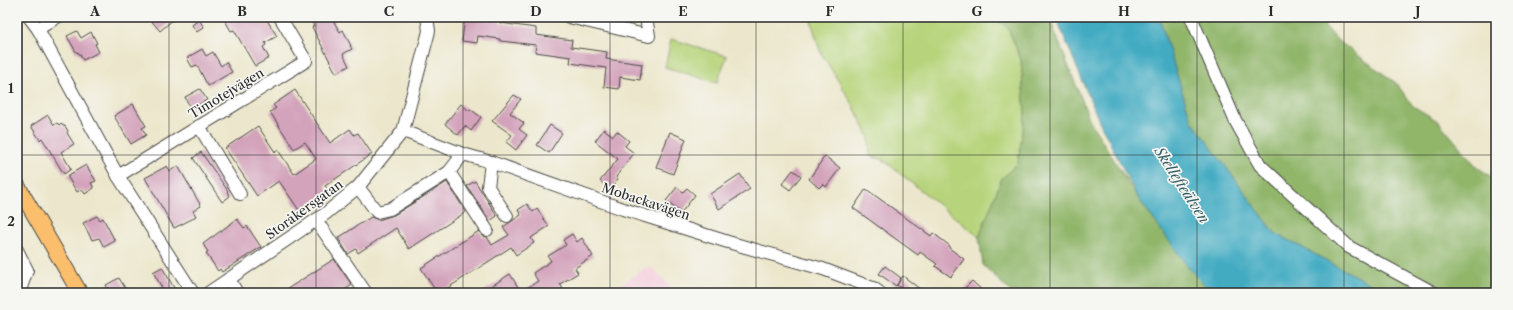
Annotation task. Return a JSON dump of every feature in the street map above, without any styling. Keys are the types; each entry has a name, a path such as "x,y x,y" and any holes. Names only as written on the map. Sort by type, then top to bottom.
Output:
{"main road":[{"path":"17,185 80,293"}],"street":[{"path":"29,17 38,29 118,176 192,293"},
{"path":"38,29 57,17"},
{"name":"Timotejvägen","path":"118,176 306,61 280,17"},
{"name":"Storåkersgatan","path":"208,293 325,214 358,187 403,131 429,31 427,17"},
{"path":"569,17 649,36 646,17"},
{"path":"1190,17 1236,120 1260,165 1349,247 1434,293"},
{"path":"199,126 240,194"},
{"name":"Mobackavägen","path":"403,131 463,154 490,162 623,209 728,242 823,269 874,291"},
{"path":"358,187 377,212 390,209 449,172 463,154"},
{"path":"490,162 488,187 508,216"},
{"path":"449,172 487,230"},
{"path":"316,220 366,293"},
{"path":"17,250 27,270 19,293"},
{"path":"229,279 237,293"}],"shaded area":[{"path":"645,268 653,268 668,284 672,293 609,293"}],"green space":[{"path":"810,17 995,17 1008,28 1021,60 1025,114 1018,163 1002,178 979,237 882,159 870,156 869,137 853,105 820,51"},
{"path":"994,17 1049,17 1091,123 1138,198 1191,271 1213,293 1012,293 983,265 979,237 1002,178 1018,163 1025,114 1021,60 1008,28"},
{"path":"1159,17 1317,17 1337,40 1396,83 1413,106 1438,121 1477,167 1496,180 1496,293 1387,293 1275,233 1191,120"},
{"path":"671,39 727,56 717,83 665,67"}],"water":[{"name":"Skellefteälven","path":"1056,17 1159,17 1191,120 1275,233 1387,293 1213,293 1191,271 1138,198 1099,121"}],"building":[{"path":"148,17 176,17 160,31"},
{"path":"223,17 265,17 277,36 265,43 266,45 263,47 269,58 255,66 234,30 231,31"},
{"path":"309,17 331,17 340,32 343,30 352,49 343,54 349,66 336,73 312,27 314,26"},
{"path":"465,17 501,17 500,23 536,28 536,35 572,40 571,47 607,52 606,59 642,64 640,80 620,77 619,89 604,87 606,68 570,63 571,57 535,52 536,45 500,41 500,39 478,36 477,43 462,41"},
{"path":"199,20 204,27 197,32 192,25"},
{"path":"77,31 81,38 91,32 97,43 95,44 99,52 83,60 79,53 76,52 67,36"},
{"path":"202,49 206,56 213,52 221,66 226,62 232,72 208,86 197,65 192,67 187,58"},
{"path":"200,89 207,100 191,109 185,97"},
{"path":"295,90 330,143 350,129 354,135 358,133 372,154 325,186 329,192 299,210 279,181 257,196 225,148 258,126 275,152 278,150 294,174 316,159 305,142 294,149 270,112 276,108 273,105"},
{"path":"514,95 521,99 510,113 524,123 519,129 527,135 516,150 506,142 512,135 492,121"},
{"path":"133,104 146,126 142,128 146,135 131,144 114,116"},
{"path":"461,104 469,111 470,109 481,117 471,131 465,126 458,135 445,124"},
{"path":"48,115 54,125 57,123 59,125 61,123 65,126 68,131 67,133 74,144 61,152 71,169 64,174 42,138 40,140 31,126"},
{"path":"550,125 562,133 549,153 537,145"},
{"path":"604,129 613,136 617,131 629,141 625,146 634,153 616,177 618,179 610,189 600,181 618,159 595,141"},
{"path":"670,132 686,139 673,174 656,167"},
{"path":"201,152 228,191 227,192 230,196 222,202 193,158"},
{"path":"825,156 840,168 826,187 823,184 819,188 809,179"},
{"path":"86,165 96,181 91,183 94,188 85,194 82,189 77,192 67,176"},
{"path":"167,166 170,171 178,166 201,206 193,211 196,216 194,218 174,228 145,178"},
{"path":"793,170 801,176 790,190 782,184"},
{"path":"740,174 750,189 719,209 710,194"},
{"path":"475,181 497,216 490,221 467,186"},
{"path":"447,182 466,212 409,249 396,228 358,253 356,249 348,254 338,238 371,217 378,220 394,215"},
{"path":"677,187 683,192 687,188 695,195 681,213 666,201"},
{"path":"866,189 931,236 933,233 950,246 949,248 964,259 951,277 935,266 937,264 920,252 918,255 853,208"},
{"path":"527,204 533,212 537,209 549,226 531,238 534,243 516,255 511,247 440,293 437,293 421,268 479,231 483,236 487,237 492,245 509,235 503,227 521,215 518,210"},
{"path":"97,216 100,220 103,218 115,241 104,247 99,238 92,240 83,223"},
{"path":"237,219 244,228 247,226 261,247 222,272 220,269 218,271 206,253 208,252 203,244"},
{"path":"572,234 577,242 582,238 593,256 575,268 578,273 560,284 563,289 557,293 481,293 510,274 521,292 538,281 533,273 551,261 548,256 566,245 563,240"},
{"path":"334,259 352,285 340,293 281,293"},
{"path":"885,266 901,278 896,286 879,274"},
{"path":"162,267 177,293 165,293 153,272"},
{"path":"903,276 925,293 908,293 897,285"},
{"path":"119,278 128,293 110,293 106,285"},
{"path":"972,281 985,293 960,293"}]}
